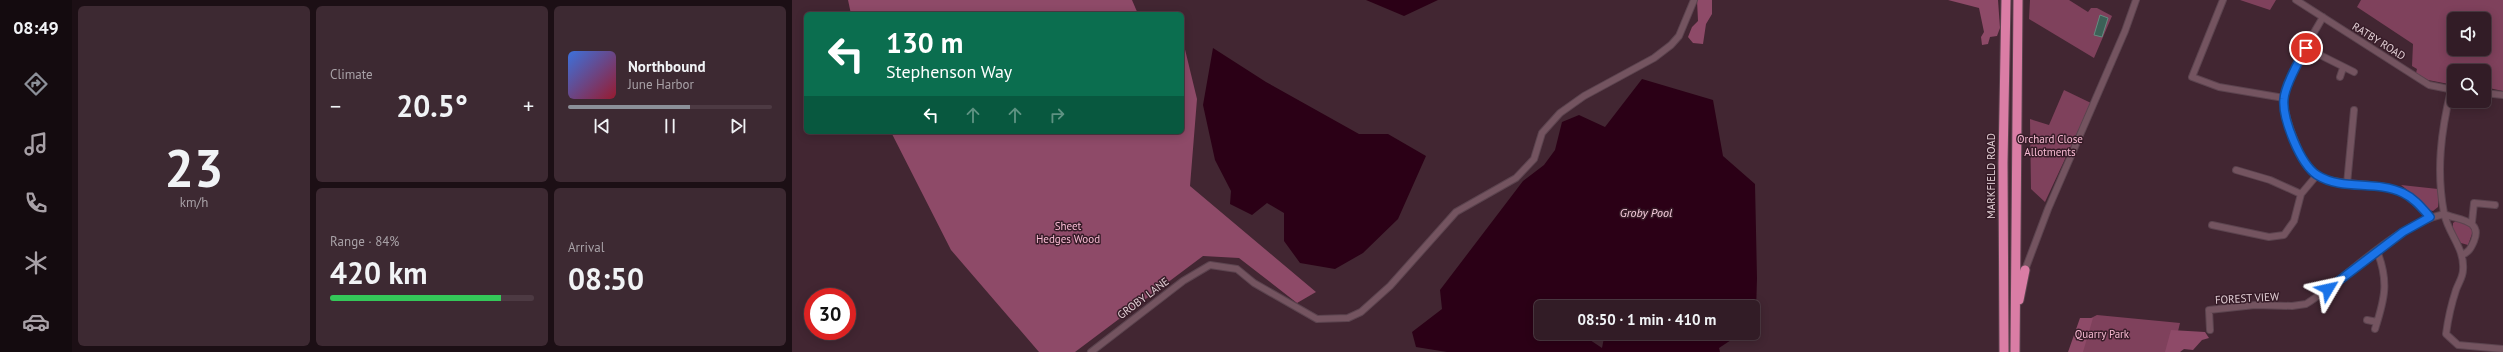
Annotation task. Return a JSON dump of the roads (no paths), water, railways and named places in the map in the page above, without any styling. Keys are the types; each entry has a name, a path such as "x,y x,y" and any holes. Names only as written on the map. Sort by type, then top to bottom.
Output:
{"highway":[{"name":"MARKFIELD ROAD","path":"2004,352 2003,164 2006,0"},
{"path":"2015,352 2018,0"},
{"path":"2015,334 2025,270"}],"street":[{"name":"GROBY LANE","path":"1091,352 1177,285 1210,265 1236,269 1254,283 1317,319 1348,318 1361,312 1390,286 1456,212 1494,192 1520,173 1534,159 1542,133 1560,113 1584,96 1654,58 1671,45 1679,36 1694,0"},
{"path":"2025,270 2043,221 2125,31 2136,0"},
{"path":"2223,0 2192,77 2219,87 2284,98"},
{"name":"RATBY ROAD","path":"2296,0 2429,85 2447,89"},
{"path":"2323,17 2306,48 2284,98 2292,133 2302,160 2316,175 2347,184 2385,186 2401,192 2413,200 2430,217"},
{"path":"2306,48 2343,68 2354,72"},
{"path":"2340,77 2343,68"},
{"path":"2491,93 2503,94"},
{"path":"2447,108 2443,124 2439,158 2444,214 2462,255 2463,271 2449,314 2446,334 2458,345 2492,350 2503,349"},
{"path":"2347,184 2354,110"},
{"path":"2236,170 2270,180 2300,194"},
{"path":"2212,225 2269,236 2284,235 2294,221 2300,194 2316,175"},
{"path":"2462,255 2468,252 2475,239 2475,228 2472,222 2474,203 2495,205"},
{"path":"2367,320 2376,325 2383,301 2385,271 2377,251 2403,232 2430,217 2444,214 2472,222"},
{"name":"FOREST VIEW","path":"2210,330 2209,310 2255,305 2292,306 2306,304 2377,251"}],"water":[{"path":"1366,0 1438,0 1404,16"},
{"path":"1213,48 1266,82 1359,134 1388,134 1426,156 1398,219 1363,253 1335,269 1300,263 1284,241 1284,213 1267,203 1252,215 1230,204 1231,191 1215,160 1203,105"},
{"name":"Groby Pool","path":"1642,79 1713,100 1723,156 1755,184 1756,300 1534,300 1534,340 1590,340 1602,348 1604,340 1731,340 1719,348 1720,352 1447,352 1416,347 1412,332 1442,309 1440,290 1523,181 1544,165 1555,150 1562,122 1579,115 1605,127"}],"park label":[{"name":"Orchard Close Allotments","path":"2050,145"},
{"name":"Sheet Hedges Wood","path":"1068,232"},
{"name":"Quarry Park","path":"2102,334"}]}
